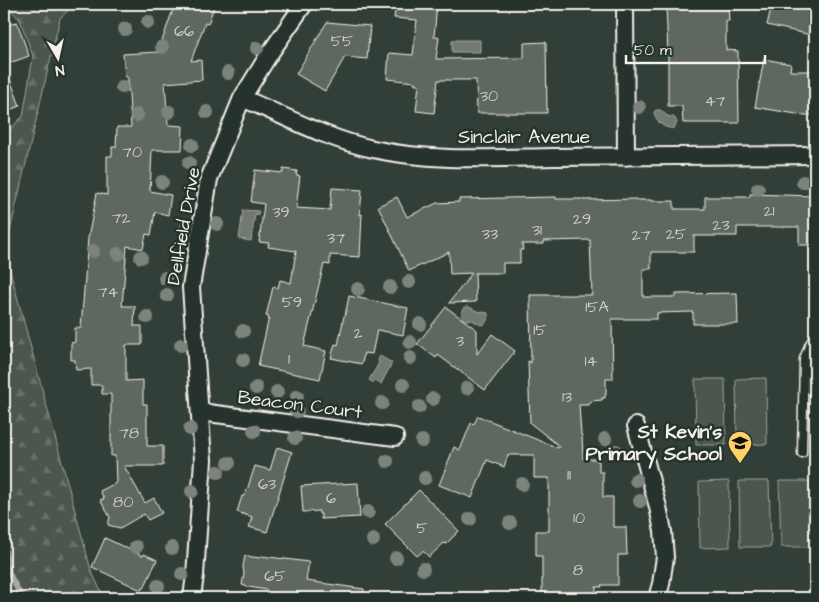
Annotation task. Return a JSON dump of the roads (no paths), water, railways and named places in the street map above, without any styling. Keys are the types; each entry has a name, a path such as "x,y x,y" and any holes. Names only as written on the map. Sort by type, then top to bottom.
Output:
{"street":[{"name":"Dellfield Drive","path":"192,598 203,460 191,287 209,179 242,98 304,4"},
{"path":"625,4 626,157"},
{"name":"Sinclair Avenue","path":"242,98 327,134 372,149 395,152 483,158 815,155"},
{"name":"Beacon Court","path":"200,412 395,436"},
{"path":"636,426 663,531 665,557 657,598"}],"lane":[{"path":"802,453 804,359 815,335"}],"waterway":[{"path":"4,544 9,573 22,598"}],"place":[{"name":"St Kevin's Primary School","path":"740,464"}]}
